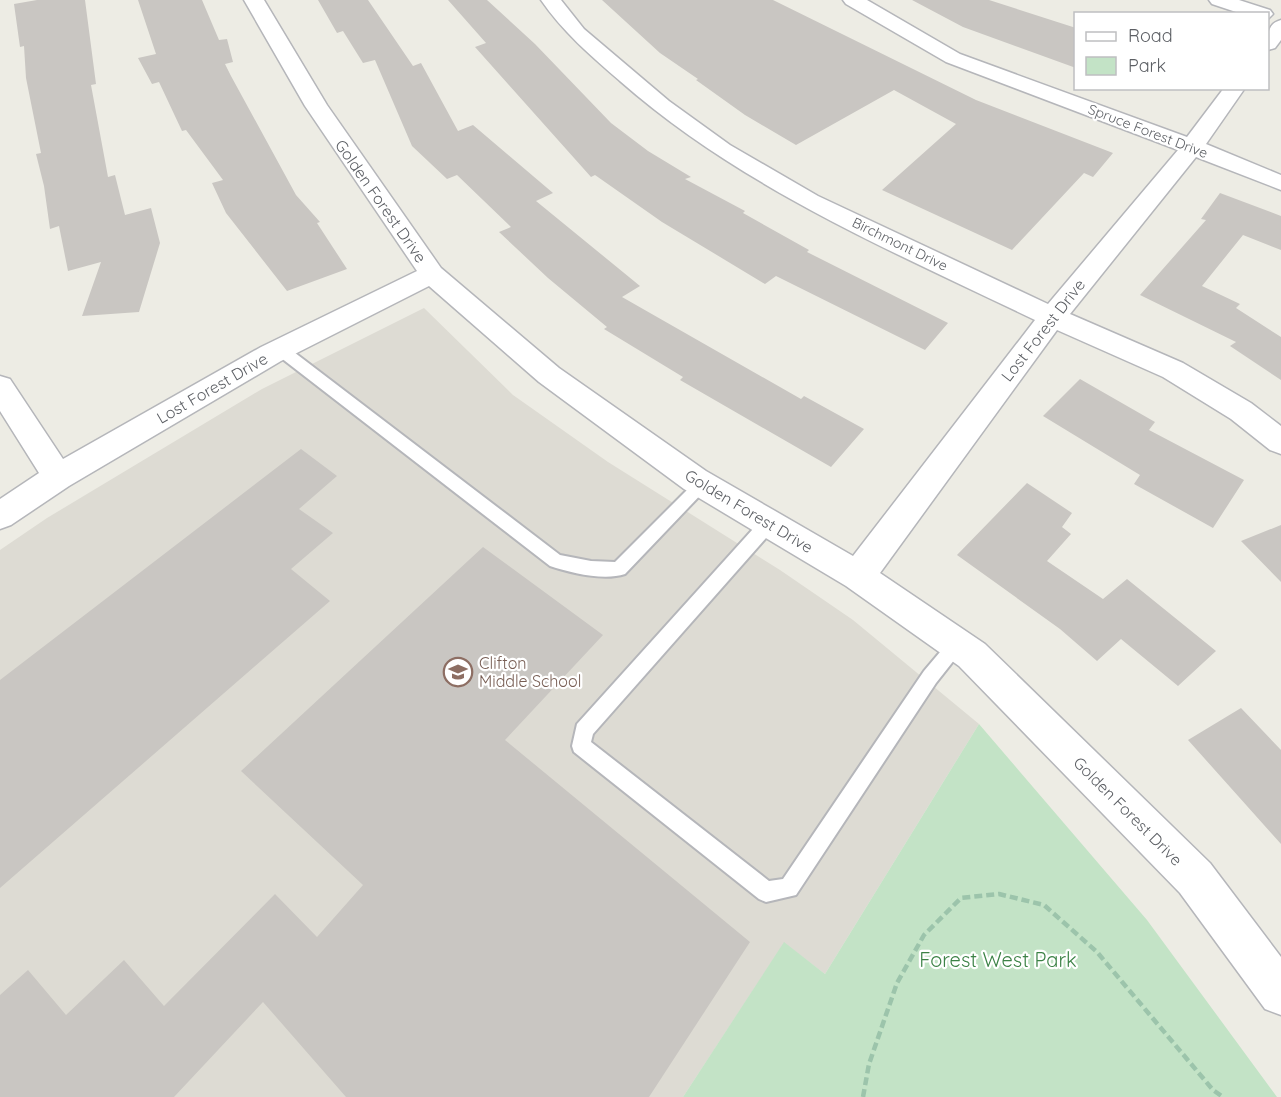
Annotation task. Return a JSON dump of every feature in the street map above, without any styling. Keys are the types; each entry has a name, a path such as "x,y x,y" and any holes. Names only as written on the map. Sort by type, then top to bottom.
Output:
{"street":[{"name":"Golden Forest Drive","path":"254,0 316,106 432,274 549,375 702,485 858,576 972,655 1195,878 1281,993"},
{"name":"Birchmont Drive","path":"550,0 577,33 661,106 722,150 809,201 1052,317 1173,370 1241,411 1281,442"},
{"name":"Spruce Forest Drive","path":"853,0 953,58 1192,147 1281,183"},
{"path":"1219,0 1257,12"},
{"path":"1269,43 1281,26"},
{"name":"Lost Forest Drive","path":"858,576 1052,317 1192,147 1234,90"},
{"name":"Lost Forest Drive","path":"0,516 58,477 281,350 432,274"},
{"path":"0,387 58,477"}],"lane":[{"path":"281,350 556,561 591,568 619,569 702,485"},
{"path":"768,524 584,730 581,746 766,892 789,888 930,677 957,645"}],"path":[{"path":"862,1097 869,1065 897,983 924,935 961,898 999,894 1044,905 1053,913 1096,952 1213,1090 1223,1097"}],"shaded area":[{"name":"Clifton Middle School","path":"424,308 513,395 608,462 780,570 853,620 979,724 825,974 784,943 683,1097 0,1097 0,550 47,518 262,389"}],"green space":[{"name":"Forest West Park","path":"979,724 1147,920 1277,1097 683,1097 784,942 825,974"}],"building":[{"path":"37,0 85,0 96,84 91,85 108,177 115,175 125,215 151,208 160,243 139,312 82,316 101,262 68,271 59,226 50,229 44,186 36,154 41,153 26,78 24,46 20,47 14,4"},
{"path":"138,0 202,0 219,40 227,39 233,62 225,64 231,76 296,195 320,222 317,223 347,269 287,291 226,213 212,183 223,180 186,130 182,131 159,82 152,84 138,58 156,54"},
{"path":"318,0 368,0 413,66 421,63 458,131 473,125 553,193 536,201 640,286 622,297 801,399 804,396 864,429 831,467 680,380 683,377 604,329 607,327 548,278 499,232 511,227 457,175 447,179 412,146 375,60 363,63 343,31 337,33"},
{"path":"448,0 487,0 535,44 611,123 648,151 691,177 685,179 745,211 743,213 809,250 807,252 948,323 925,350 776,276 765,284 662,222 595,175 591,177 475,47 486,43"},
{"path":"602,0 773,0 976,100 1113,153 1093,177 1084,173 1012,250 882,190 956,124 894,90 796,145 745,115 696,80 698,79 660,53"},
{"path":"912,0 989,0 1074,27 1074,67 963,27"},
{"path":"1220,193 1281,216 1281,250 1243,235 1202,286 1240,304 1236,308 1281,337 1281,380 1230,346 1236,342 1140,295 1206,220 1201,219"},
{"path":"1080,379 1155,422 1149,430 1244,480 1213,528 1134,484 1140,475 1043,416"},
{"path":"301,449 337,476 299,509 333,533 291,569 330,601 0,888 0,680"},
{"path":"1027,483 1072,513 1062,527 1071,534 1047,561 1103,599 1127,579 1216,651 1178,686 1121,639 1097,661 1060,629 957,555"},
{"path":"1281,525 1281,582 1241,541"},
{"path":"483,547 603,635 505,740 750,942 649,1097 346,1097 263,1002 174,1097 0,1097 0,995 28,970 66,1015 124,960 164,1006 275,894 317,937 363,885 241,771"},
{"path":"1241,708 1281,750 1281,844 1188,740"}],"place":[{"name":"Clifton Middle School","path":"458,672"}]}
